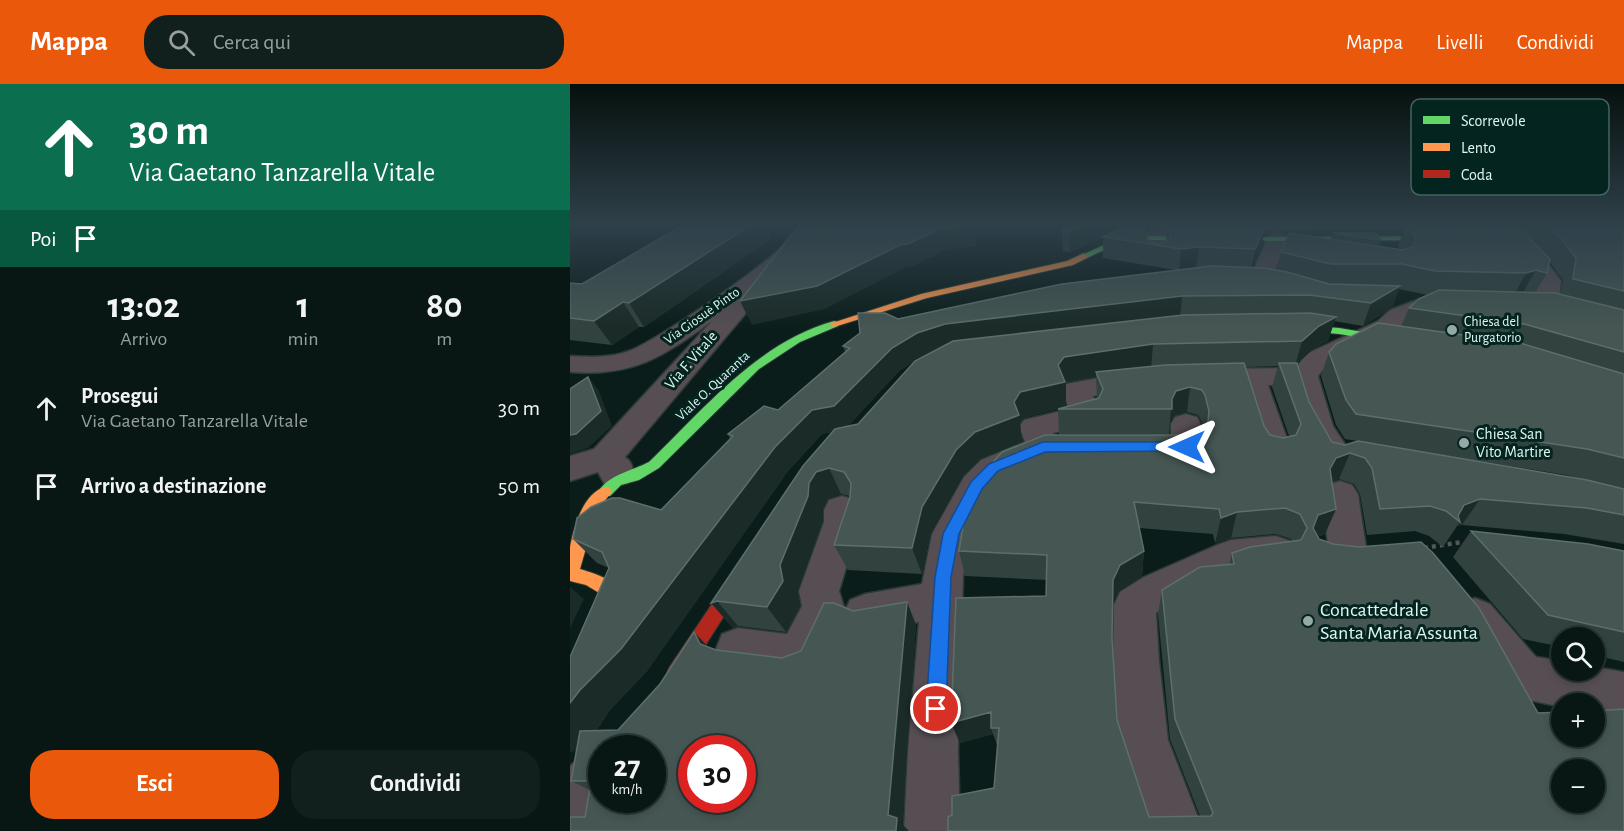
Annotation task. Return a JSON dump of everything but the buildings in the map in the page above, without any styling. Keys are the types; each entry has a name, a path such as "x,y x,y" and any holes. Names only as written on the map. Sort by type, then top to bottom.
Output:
{"street":[{"name":"Viale O. Quaranta","path":"580,516 610,470 634,476 654,465 755,367 796,340 842,321 924,296 1077,260"},
{"path":"1262,260 1251,279 1309,292"},
{"path":"1393,297 1427,304 1480,300 1552,309 1547,299 1550,280 1527,260"},
{"name":"Via Giosuè Pinto","path":"570,364 597,366 637,358 664,344 779,261"},
{"name":"Via F. Vitale","path":"610,470 779,261"},
{"path":"1043,447 1035,428 1086,415 1076,390 1108,382 1187,375 1252,378 1304,376 1317,360 1361,337 1387,327 1399,315 1427,304"},
{"path":"1273,326 1312,328 1419,344"},
{"path":"1304,376 1318,424 1328,446 1345,455"},
{"path":"1252,378 1275,450"},
{"path":"1127,447 1186,435"},
{"path":"932,831 933,750 943,577 951,534 976,486 993,468 1043,447 1079,447"},
{"path":"570,470 585,462 610,470"},
{"path":"1340,495 1336,553 1414,549"},
{"path":"738,649 799,657 823,607 819,591 842,522 842,510"},
{"path":"570,690 575,672 610,591 590,579 570,574 580,516"},
{"path":"1173,831 1175,830 1143,740 1136,661 1135,605 1158,589 1231,556 1276,552"},
{"path":"666,688 748,564"},
{"path":"1453,590 1524,677 1624,695"},
{"path":"865,613 943,599"},
{"path":"590,813 590,831"}],"path":[{"path":"1414,549 1462,542"}],"traffic: fast":[{"path":"605,492 616,481 634,476 654,465 755,367 796,340 834,324"},
{"path":"1287,327 1339,331 1399,341"}],"traffic: slow":[{"path":"834,324 924,296 1076,260"},
{"path":"570,690 575,672 611,591 590,579 570,574 590,508 605,492"}],"traffic: jam":[{"path":"676,674 743,572"}],"place":[{"name":"Chiesa del Purgatorio","path":"1452,330"},
{"name":"Chiesa San Vito Martire","path":"1464,443"},
{"name":"Concattedrale Santa Maria Assunta","path":"1308,621"}],"route":[{"path":"936,709 944,597 943,577 951,534 976,486 993,468 1043,447 1187,447"}]}
